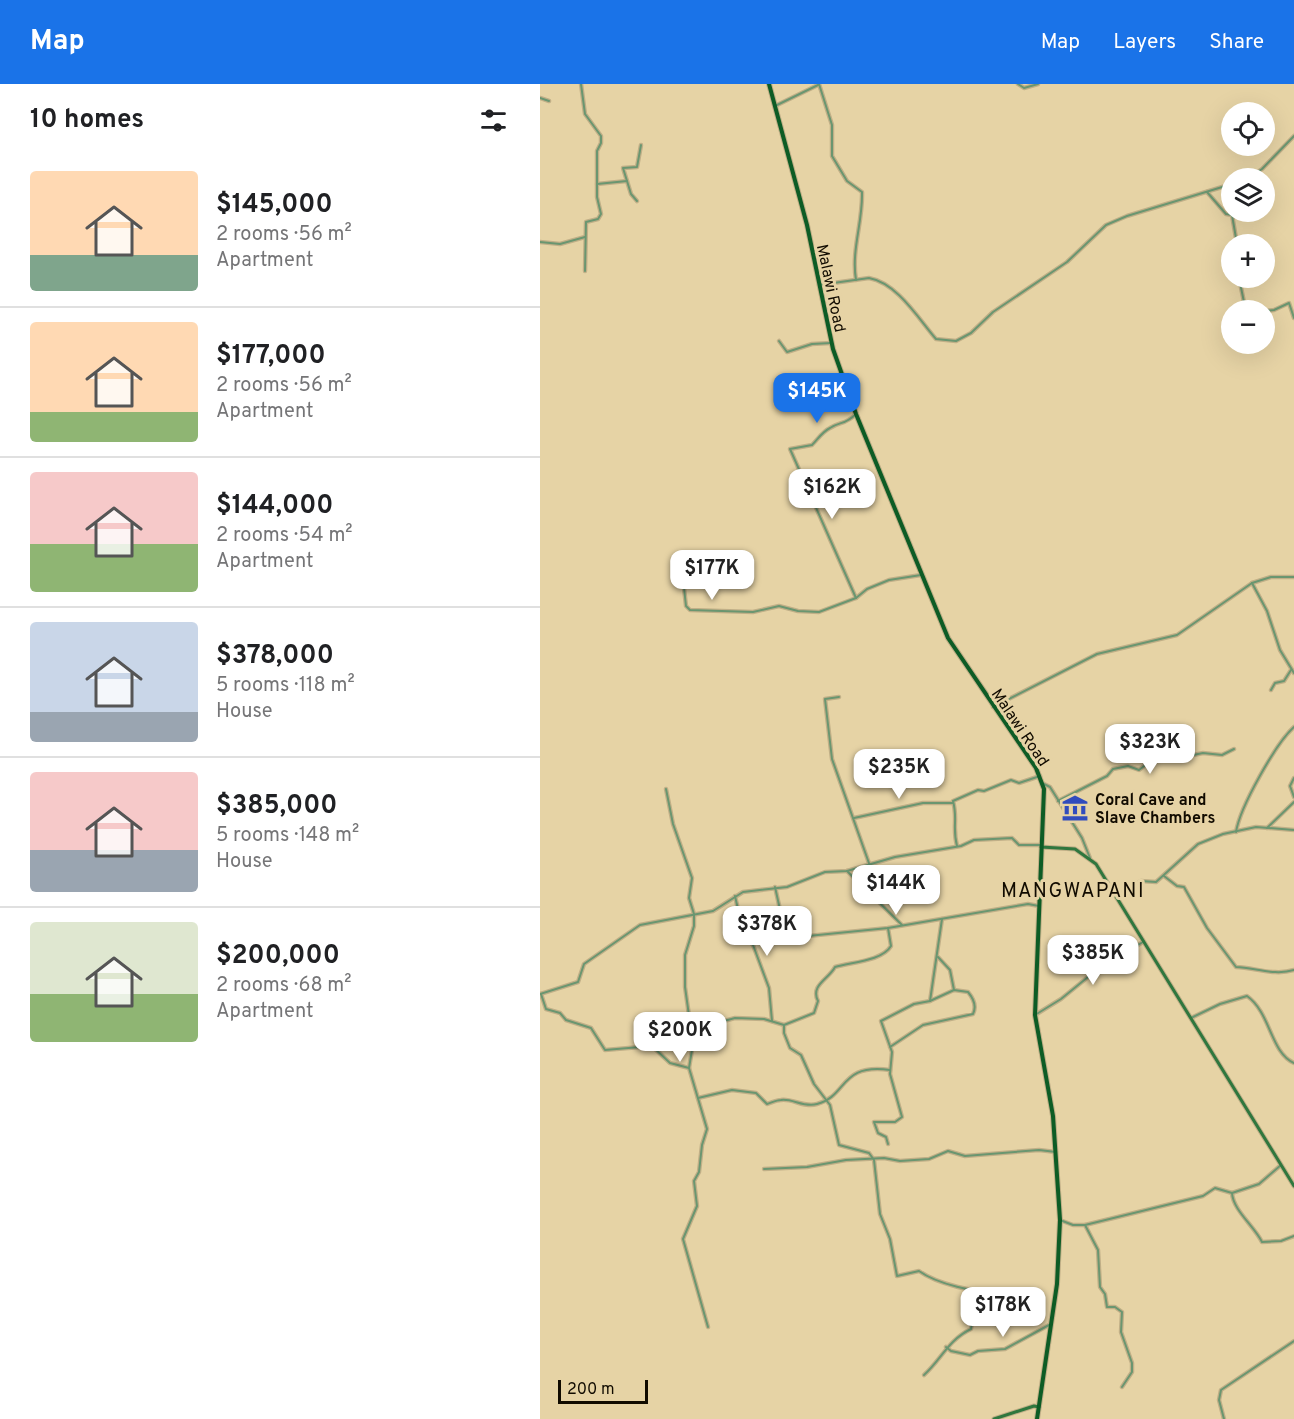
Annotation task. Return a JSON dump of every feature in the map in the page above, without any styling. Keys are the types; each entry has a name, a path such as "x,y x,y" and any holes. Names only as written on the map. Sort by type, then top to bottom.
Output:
{"main road":[{"name":"Malawi Road","path":"769,84 807,225 831,343 856,414 948,638 1040,776 1042,783 1035,1015 1052,1108 1060,1220 1052,1324 1038,1419"}],"street":[{"path":"581,84 585,114 601,136 601,143 597,151 597,184 601,214 598,219 586,222 585,271"},
{"path":"775,106 819,84 832,125 832,156 847,181 862,192 858,243 854,254 856,280"},
{"path":"1018,84 1024,88 1038,84"},
{"path":"540,98 549,101"},
{"path":"1264,168 1294,136"},
{"path":"637,201 631,194 623,168 637,167 641,145"},
{"path":"597,184 627,182"},
{"path":"819,285 869,278 888,286 936,339 956,341 971,333 996,309 1067,262 1106,225 1221,188"},
{"path":"1207,192 1224,212 1232,215 1235,234"},
{"path":"540,242 560,244 585,237"},
{"path":"1275,310 1289,303 1294,318"},
{"path":"778,341 787,352 812,344 831,343"},
{"path":"856,414 845,424 831,427 821,434 812,446 790,449 856,598"},
{"path":"684,588 687,609 757,612 779,606 798,611 819,612 856,598 867,589 889,580 911,578 922,574"},
{"path":"993,707 1097,654 1177,635 1252,583 1271,577 1294,577"},
{"path":"1252,583 1293,672 1284,681 1275,684 1271,690"},
{"path":"839,697 825,699 825,717 832,759 870,866"},
{"path":"1236,833 1238,819 1245,808 1250,791 1260,779 1283,738 1294,727"},
{"path":"1058,801 1107,776 1113,769 1128,766 1139,770 1161,753 1179,758 1203,753 1222,755 1234,749"},
{"path":"852,819 923,803 953,803 978,790 984,791 1011,780 1018,783 1040,776"},
{"path":"1294,778 1290,786 1294,796"},
{"path":"1042,783 1047,784 1082,838 1090,858 1118,897 1143,942 1294,1186"},
{"path":"666,789 673,824 691,870 692,885 689,898 694,914 693,931 685,955 687,965 685,987 692,1019 693,1044 689,1068 706,1135 702,1145 699,1172 694,1181 697,1206 683,1239 708,1327"},
{"path":"1267,828 1294,802"},
{"path":"953,803 957,815 953,829 957,846"},
{"path":"1118,897 1132,885 1141,881 1154,883 1204,841 1224,833 1236,833 1256,827 1294,830"},
{"path":"689,1068 670,1063 652,1046 605,1050 591,1028 566,1020 560,1013 546,1008 541,994 578,982 584,964 640,925 713,911 743,892 787,887 831,870 847,871 895,857 957,846 974,840 1000,837 1012,838 1019,845 1075,849 1090,858"},
{"path":"847,871 851,878 864,887 902,925"},
{"path":"1164,875 1177,886 1184,887 1207,928 1236,967 1264,969 1281,974 1294,970"},
{"path":"775,887 788,941 798,937 942,920 1028,904 1039,906"},
{"path":"735,896 744,936 753,945 769,988 772,1021"},
{"path":"930,1001 942,920"},
{"path":"692,1019 709,1016 713,1024 735,1018 772,1021 784,1025 814,1013 818,1001 815,995 817,986 832,974 835,967 881,956 888,951 891,946 888,928"},
{"path":"1035,1015 1061,999 1115,955 1126,952 1143,942"},
{"path":"938,957 950,970 954,990"},
{"path":"888,1144 886,1137 878,1132 874,1122 895,1122 902,1118 890,1070 894,1061 881,1021 914,1004 930,1001 954,990 968,992 975,1006 973,1014 928,1023 890,1047"},
{"path":"1191,1018 1220,1004 1247,996 1254,1001 1268,1021 1275,1044 1294,1064"},
{"path":"784,1025 790,1048 801,1055 814,1084 827,1100 839,1145 869,1153 874,1160 880,1214 890,1239 897,1276 919,1271 933,1281 949,1282 964,1290 998,1292"},
{"path":"697,1098 732,1090 756,1093 767,1104 782,1100 814,1105 827,1100 852,1075 870,1070 890,1070"},
{"path":"764,1169 807,1167 846,1160 929,1159 948,1151 965,1156 1039,1150 1056,1152"},
{"path":"1060,1220 1073,1225 1085,1225 1203,1196 1215,1188 1233,1192 1259,1184 1281,1165"},
{"path":"1233,1192 1233,1199 1247,1217 1247,1224 1262,1242 1281,1241 1294,1236"},
{"path":"1085,1225 1098,1250 1100,1287 1105,1294 1107,1307 1115,1307 1122,1312 1121,1332 1132,1363 1132,1372 1122,1387"},
{"path":"924,1375 938,1363 939,1355 946,1347 971,1329 974,1311 970,1289"},
{"path":"946,1347 951,1351 970,1355 978,1351 1005,1348 1038,1329 1052,1324"},
{"path":"1224,1419 1219,1400 1221,1390 1294,1341"},
{"path":"994,1419 1034,1406 1039,1407"}],"place":[{"name":"Coral Cave and Slave Chambers","path":"1075,808"}],"district":[{"name":"MANGWAPANI","path":"1073,890"}]}
